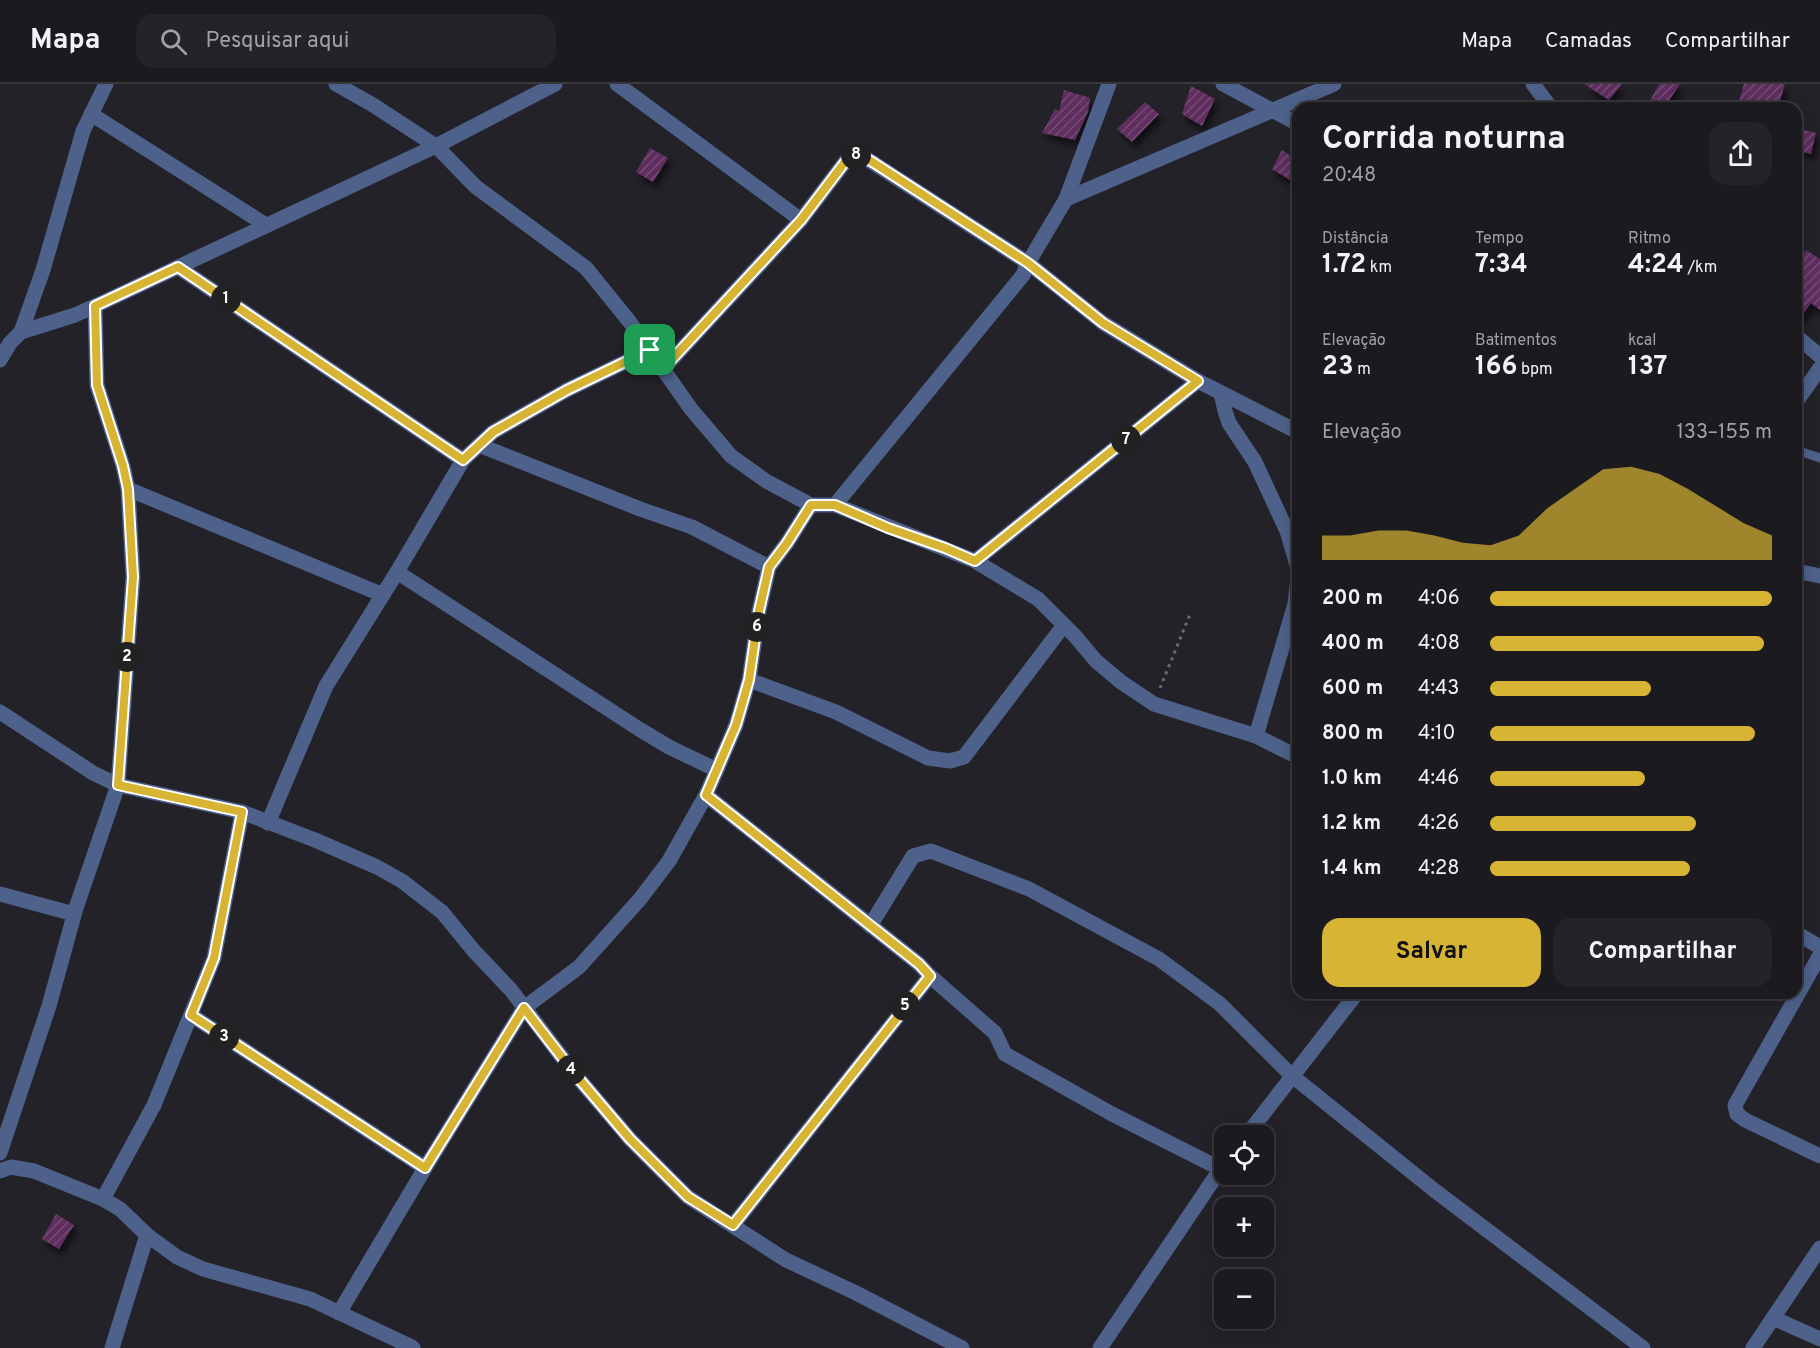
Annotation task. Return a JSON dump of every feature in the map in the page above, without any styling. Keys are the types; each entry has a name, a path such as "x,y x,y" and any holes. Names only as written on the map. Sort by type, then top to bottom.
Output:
{"street":[{"path":"0,360 10,343 21,332 43,270 83,131 106,84"},
{"path":"336,84 436,146 476,187 586,268 664,368 691,410 731,456 766,481 811,505 835,505 975,561 1038,599 1096,661 1121,682 1154,704 1256,736 1292,754"},
{"path":"21,332 75,315 95,306 436,146 555,84"},
{"path":"617,84 801,220"},
{"path":"835,505 1023,275 1066,199 1109,84"},
{"path":"1223,84 1292,121"},
{"path":"1295,102 1335,84"},
{"path":"1533,84 1546,102"},
{"path":"1066,199 1292,103"},
{"path":"91,114 266,225"},
{"path":"664,368 801,220 848,158 855,155 874,163 1028,263 1103,323 1198,381 1292,429"},
{"path":"178,267 463,460"},
{"path":"0,1153 49,1006 74,914 118,785 133,577 128,489 97,385 95,306"},
{"path":"1802,341 1820,356"},
{"path":"268,823 326,686 463,460 493,432 567,390 650,350"},
{"path":"1802,394 1820,368"},
{"path":"975,561 1198,381"},
{"path":"1221,393 1229,423 1255,462 1287,531 1292,548"},
{"path":"479,445 692,527 769,567"},
{"path":"128,489 383,595"},
{"path":"339,1313 524,1008 579,967 640,899 669,861 706,795 736,725 749,680 759,611 769,567 811,505"},
{"path":"397,572 639,729 669,747 717,770"},
{"path":"1802,572 1820,576"},
{"path":"1256,736 1292,614"},
{"path":"749,680 836,712 928,758 950,761 964,757 1064,625"},
{"path":"0,712 93,774 118,785 242,812 315,840 377,867 402,881 442,912 474,951 511,990 574,1073 630,1139 688,1197 786,1260 962,1348"},
{"path":"706,795 919,964 995,1033 1005,1054 1112,1114 1214,1162"},
{"path":"103,1199 154,1105 214,958 242,812"},
{"path":"870,926 913,856 931,850 1029,890 1159,959 1220,1004 1291,1075 1434,1190 1643,1348"},
{"path":"0,894 74,914"},
{"path":"1802,936 1820,946"},
{"path":"1802,987 1820,955"},
{"path":"733,1225 930,976"},
{"path":"1254,1125 1352,999"},
{"path":"1795,999 1735,1105 1737,1114 1745,1120 1820,1156"},
{"path":"191,1015 425,1168"},
{"path":"0,1171 11,1167 34,1171 103,1199 120,1209 147,1235 177,1257 204,1269 310,1299 412,1348"},
{"path":"1100,1348 1214,1178"},
{"path":"112,1348 147,1235"},
{"path":"1753,1348 1820,1248"},
{"path":"1773,1318 1820,1339"}],"lane":[{"path":"1802,452 1820,459"}],"path":[{"path":"1154,704 1191,612"}],"building":[{"path":"1584,84 1622,84 1609,100"},
{"path":"1659,84 1680,84 1668,102 1649,102"},
{"path":"1744,84 1785,84 1780,102 1739,102"},
{"path":"1191,86 1215,99 1202,126 1182,114"},
{"path":"1064,90 1090,98 1088,112 1075,140 1042,133 1055,109 1059,111"},
{"path":"1145,102 1159,114 1132,142 1117,129"},
{"path":"1802,130 1816,133 1811,154 1802,152"},
{"path":"650,148 668,158 653,182 636,172"},
{"path":"1282,150 1292,157 1292,181 1272,169"},
{"path":"1806,250 1820,259 1820,310 1811,303 1802,316 1802,257"},
{"path":"56,1214 74,1225 59,1249 42,1239"}],"route":[{"path":"855,155 874,163 1028,263 1103,323 1198,381 975,561 835,505 811,505 769,567 759,611 749,680 736,725 706,795 919,964 930,976 733,1225 688,1197 630,1139 574,1073 524,1008 425,1168 191,1015 214,958 242,812 118,785 133,577 128,489 97,385 95,306 178,267 463,460 493,432 567,390 650,350 664,368 801,220 848,158 855,155"}]}
